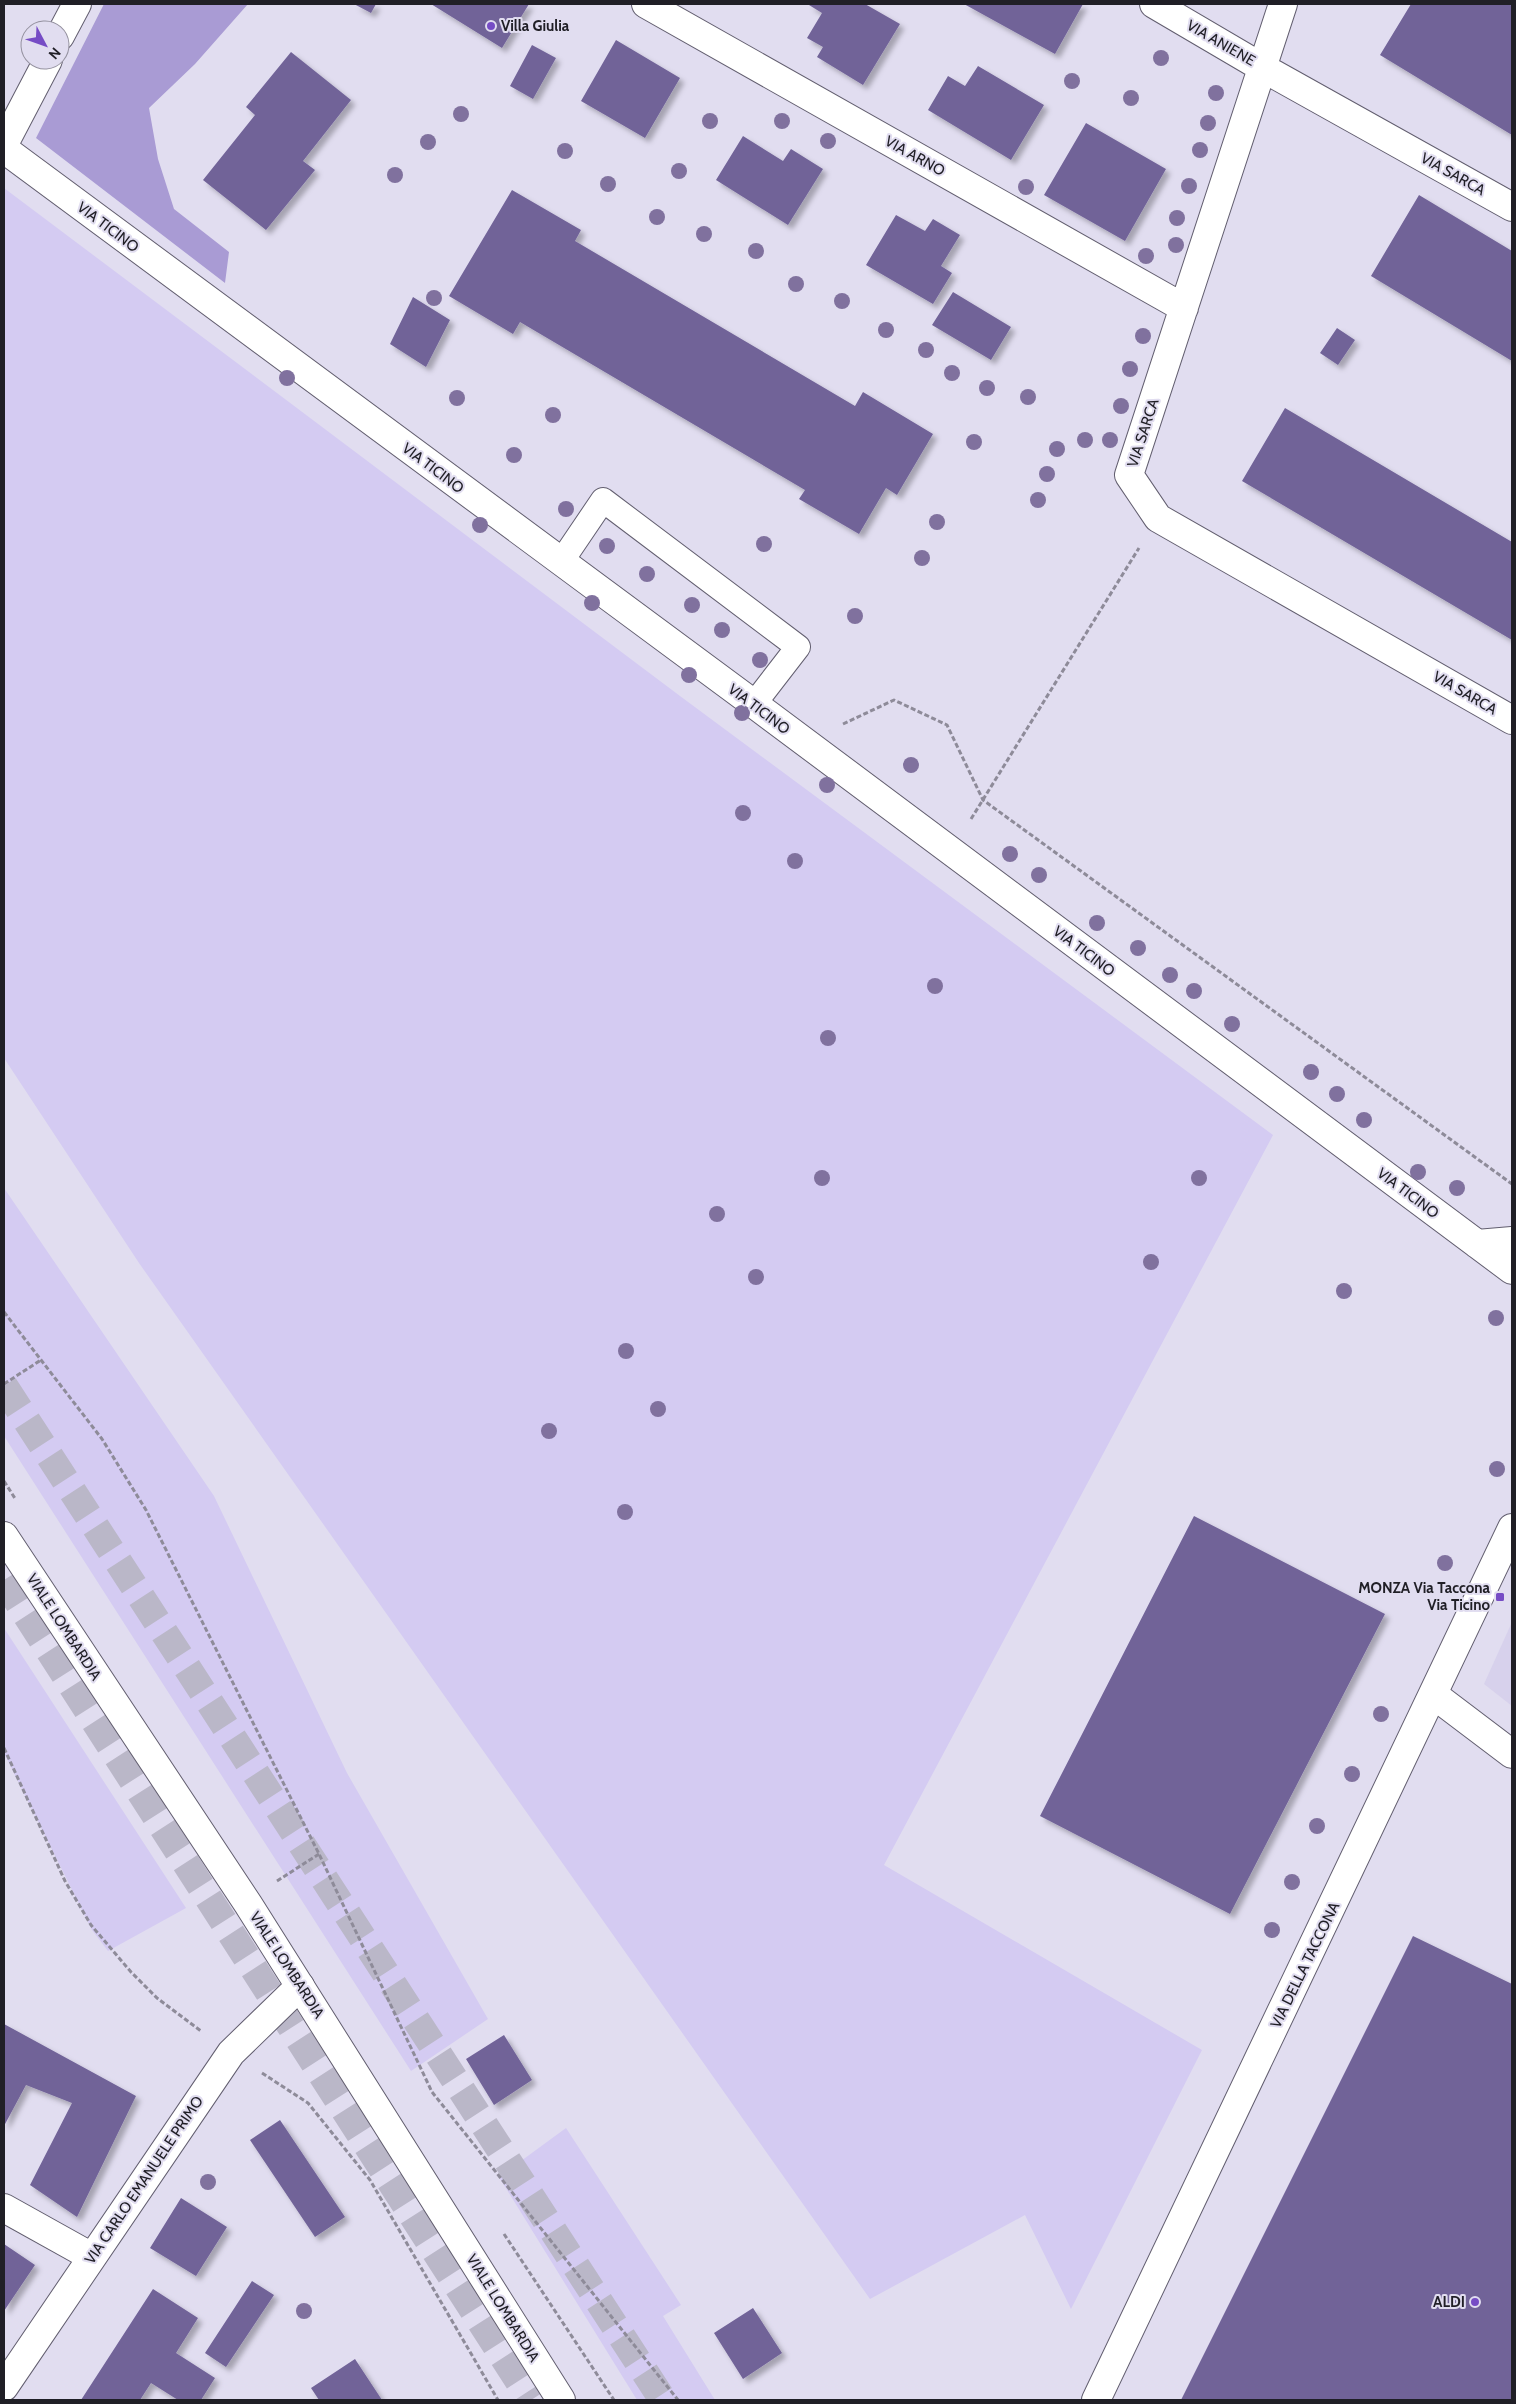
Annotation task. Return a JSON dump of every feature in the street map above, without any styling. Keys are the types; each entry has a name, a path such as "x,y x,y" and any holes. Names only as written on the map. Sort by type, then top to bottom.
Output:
{"street":[{"path":"68,20 77,4"},
{"name":"VIA ARNO","path":"646,4 1184,308"},
{"name":"VIA ANIENE","path":"1154,4 1263,68"},
{"name":"VIA SARCA","path":"1283,4 1129,475 1158,518 1512,720"},
{"name":"VIA SARCA","path":"1263,68 1512,207"},
{"path":"4,144 43,70"},
{"name":"VIA TICINO","path":"4,149 754,704 1512,1270"},
{"path":"1477,1244 1512,1241"},
{"name":"VIA DELLA TACCONA","path":"1096,2400 1434,1695 1512,1528"},
{"name":"VIALE LOMBARDIA","path":"4,1536 300,1986 561,2400"},
{"path":"1434,1695 1512,1754"},
{"name":"VIA CARLO EMANUELE PRIMO","path":"4,2387 231,2053 300,1986"},
{"path":"4,2208 92,2257"}],"lane":[{"path":"561,562 603,500 798,648 754,704"}],"path":[{"path":"951,852 1158,518"},
{"path":"804,743 894,700 947,725 983,800 1512,1184"},
{"path":"4,1312 102,1439 146,1510 319,1854 432,2092 678,2400"},
{"path":"4,1384 41,1360"},
{"path":"269,1886 319,1854"}],"shaded area":[{"path":"104,4 248,4 195,64 149,108 158,159 174,209 229,252 225,283 36,138"},
{"path":"4,188 680,696 1273,1135 884,1865 1202,2050 1071,2309 1025,2215 870,2299 139,1263 4,1058"},
{"path":"4,1188 214,1496 347,1773 488,2019 411,2071 4,1436"},
{"path":"1512,1622 1512,1706 1484,1684"},
{"path":"4,1628 186,1908 108,1951 92,1930 4,1753"},
{"path":"566,2128 681,2305 663,2316 715,2400 637,2400 499,2177"}],"building":[{"path":"354,4 376,4 371,13"},
{"name":"Villa Giulia","path":"431,4 529,4 502,48"},
{"path":"810,4 865,4 900,24 863,85 817,57 823,47 807,38 822,13"},
{"path":"964,4 1083,4 1055,54"},
{"path":"1411,4 1509,4 1512,6 1512,135 1380,55"},
{"path":"616,40 680,78 645,138 581,101"},
{"path":"532,45 556,58 533,99 510,86"},
{"path":"291,52 351,100 303,161 315,170 266,230 203,180 255,115 246,107"},
{"path":"978,66 1044,105 1011,160 928,110 948,76 965,86"},
{"path":"1086,123 1166,169 1125,241 1044,195"},
{"path":"743,136 783,161 791,149 823,169 788,225 716,180"},
{"path":"512,190 581,230 575,241 855,406 863,392 933,434 897,495 886,488 859,534 799,499 805,490 520,322 513,334 449,296"},
{"path":"1419,195 1512,251 1512,361 1371,276"},
{"path":"896,215 925,231 933,219 960,235 941,266 952,273 933,304 866,265"},
{"path":"953,292 1011,327 991,360 932,325"},
{"path":"413,297 450,320 426,367 390,344"},
{"path":"1337,328 1355,340 1338,365 1320,353"},
{"path":"1285,408 1512,542 1512,640 1242,481"},
{"path":"1194,1516 1385,1614 1230,1914 1040,1816"},
{"path":"1413,1936 1512,1984 1512,2400 1181,2400"},
{"path":"4,2024 136,2096 77,2217 30,2185 72,2103 26,2085 4,2126"},
{"path":"504,2035 532,2080 494,2105 466,2059"},
{"path":"280,2120 345,2217 315,2237 250,2140"},
{"path":"181,2198 227,2227 196,2276 150,2248"},
{"path":"4,2244 35,2265 4,2311"},
{"path":"252,2281 274,2295 226,2367 205,2353"},
{"path":"153,2289 198,2318 176,2353 215,2378 201,2400 178,2400 151,2383 140,2400 81,2400"},
{"path":"753,2308 782,2353 743,2379 714,2333"},
{"path":"355,2359 382,2400 319,2400 311,2388"}],"tunnel":[{"path":"4,1386 663,2400"},
{"path":"4,1580 531,2400"}],"place":[{"name":"Villa Giulia","path":"491,26"},
{"name":"MONZA Via Taccona Via Ticino","path":"1500,1597"},
{"name":"ALDI","path":"1475,2302"}]}
